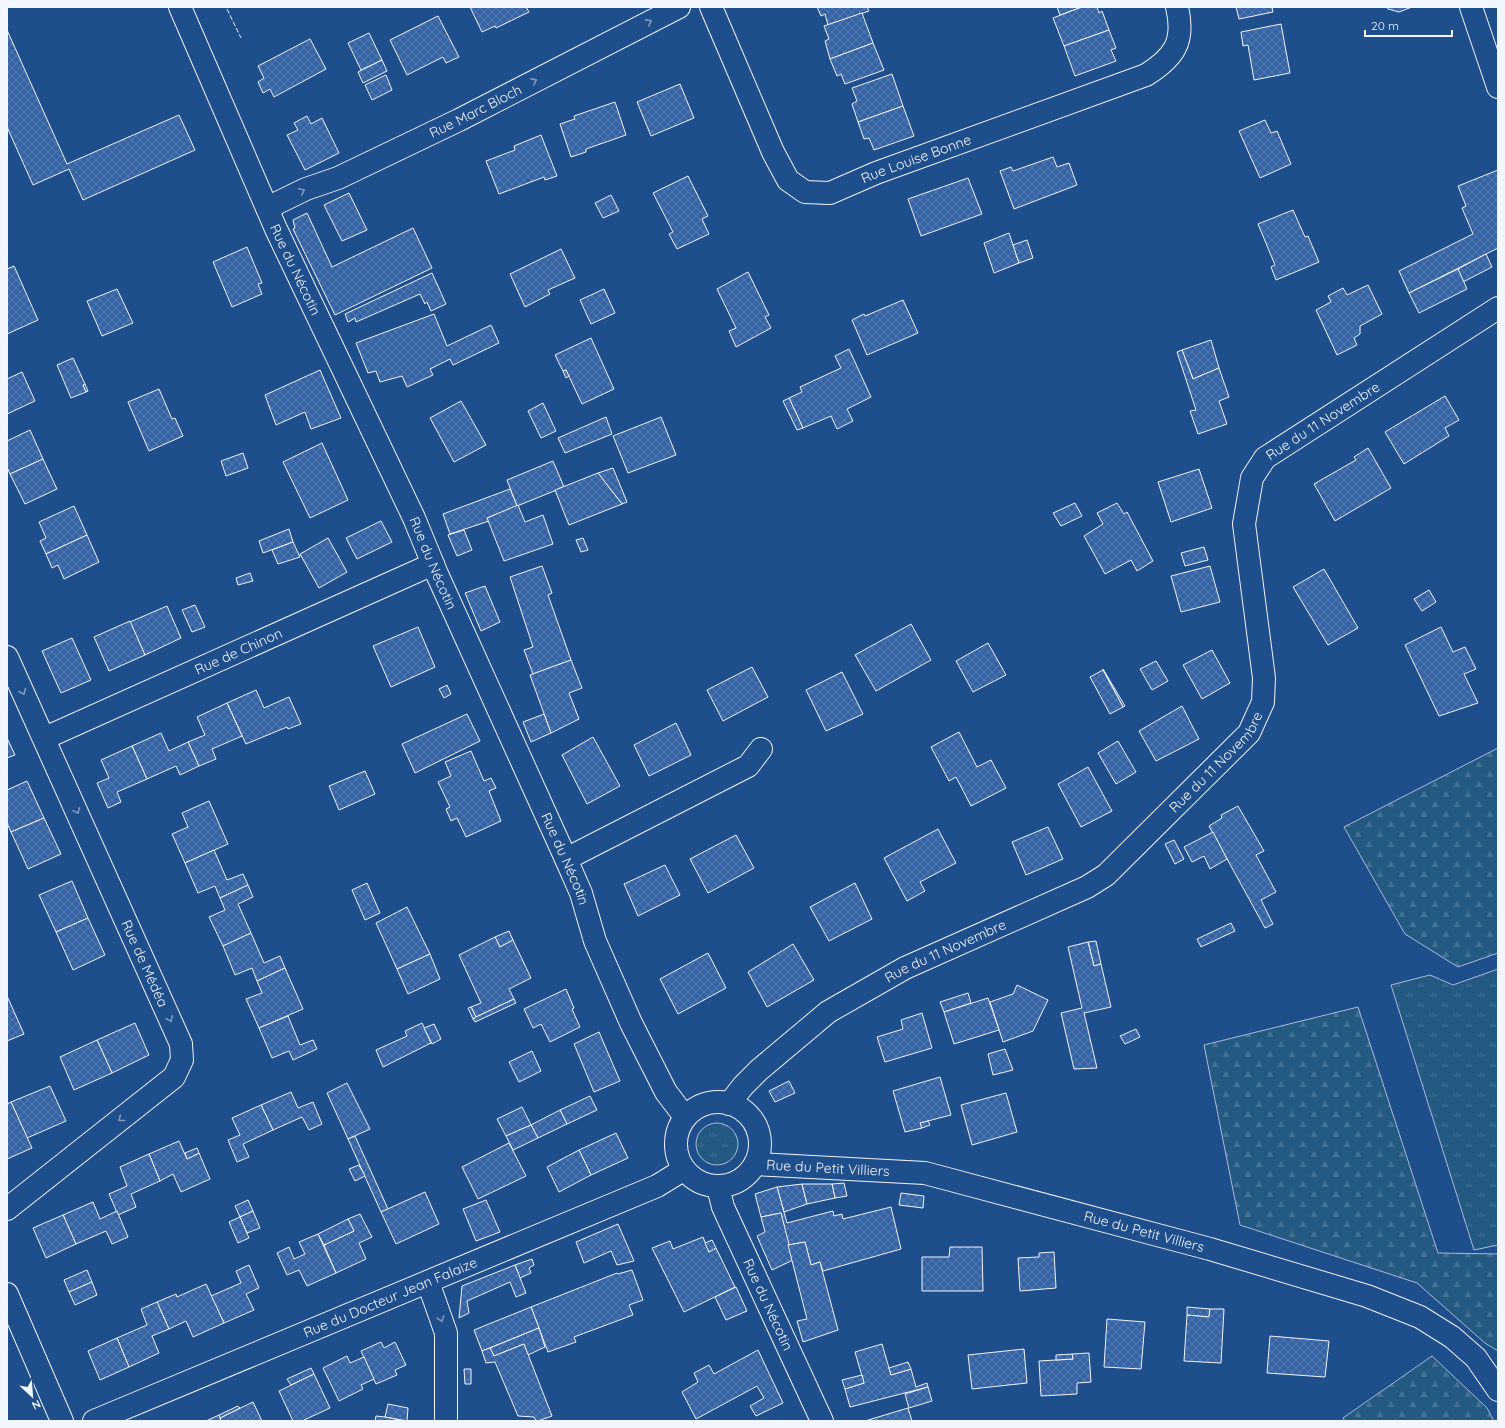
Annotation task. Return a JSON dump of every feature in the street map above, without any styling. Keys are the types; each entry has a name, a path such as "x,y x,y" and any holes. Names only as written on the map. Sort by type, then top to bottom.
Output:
{"street":[{"name":"Rue du Nécotin","path":"180,7 267,208 414,518 433,564 566,859 581,893 595,941 631,1023 666,1092 685,1117"},
{"name":"Rue Marc Bloch","path":"267,208 306,189 338,178 451,123 679,7"},
{"name":"Rue Louise Bonne","path":"711,7 773,152 788,180 805,192 830,193 876,173 1146,76 1164,64 1176,47 1181,24 1177,7"},
{"path":"1471,7 1498,87"},
{"name":"Rue du 11 Novembre","path":"729,1104 742,1086 759,1070 828,1012 905,968 1087,887 1106,875 1249,733 1263,702 1264,678 1244,524 1252,478 1264,458 1498,308"},
{"name":"Rue de Chinon","path":"45,738 433,564"},
{"name":"Rue de Médéa","path":"7,657 45,738 181,1044 182,1060 174,1077 7,1209"},
{"path":"566,859 748,766 761,749"},
{"path":"717,1102 729,1104 745,1113 757,1128 760,1140 759,1152 755,1164 748,1173 739,1180 729,1185 718,1187 704,1184 693,1179 683,1170 678,1160 675,1148 679,1127 685,1117 694,1109 705,1104 717,1102"},
{"name":"Rue du Petit Villiers","path":"755,1164 925,1174 1210,1249 1314,1280 1393,1305 1420,1317 1452,1337 1476,1358 1498,1390"},
{"name":"Rue du Docteur Jean Falaize","path":"94,1421 657,1186 683,1170"},
{"name":"Rue du Nécotin","path":"718,1187 723,1208 822,1421"},
{"path":"428,1282 446,1333 446,1421"},
{"path":"7,1294 62,1421"}],"green space":[{"path":"1498,748 1498,953 1458,967 1405,934 1344,827"},
{"path":"1498,969 1498,1245 1474,1250 1391,985 1430,975 1453,985"},
{"path":"1358,1007 1438,1253 1498,1254 1498,1351 1485,1343 1417,1283 1240,1225 1204,1045"},
{"path":"717,1123 732,1129 738,1144 732,1159 717,1165 702,1159 696,1144 702,1129"},
{"path":"1432,1356 1487,1408 1494,1421 1345,1421 1343,1418"}],"building":[{"path":"470,7 526,7 529,12 496,28 495,26 482,32"},
{"path":"817,7 867,7 869,11 828,25 825,14 821,16"},
{"path":"1057,7 1082,7 1060,15"},
{"path":"1082,7 1097,7 1099,13 1102,11 1109,30 1064,46 1053,18"},
{"path":"1236,7 1272,7 1273,12 1239,19"},
{"path":"1387,7 1412,7 1399,12 1388,9"},
{"path":"862,13 873,43 830,59 825,41 829,39 824,26"},
{"path":"438,16 459,57 446,63 443,57 407,75 390,40"},
{"path":"1281,24 1290,73 1254,80 1248,45 1243,46 1241,32"},
{"path":"7,30 67,164 179,115 195,150 83,200 69,169 33,185 7,127"},
{"path":"1109,30 1116,48 1111,50 1116,61 1075,76 1064,46"},
{"path":"369,33 382,60 361,70 348,43"},
{"path":"310,39 326,69 274,97 270,89 263,93 258,82 264,78 258,66"},
{"path":"873,43 884,70 845,84 841,74 837,76 830,59"},
{"path":"382,60 387,71 363,83 358,72"},
{"path":"892,74 903,106 858,122 852,104 857,101 852,88"},
{"path":"386,75 392,90 372,100 365,85"},
{"path":"680,84 694,118 651,136 637,102"},
{"path":"615,102 626,135 586,149 586,152 571,157 560,124 575,119 574,116"},
{"path":"903,106 914,136 874,150 869,138 864,139 858,122"},
{"path":"307,116 311,124 322,118 339,153 305,170 287,135 298,130 294,123"},
{"path":"1265,120 1271,133 1277,131 1291,164 1260,178 1239,131"},
{"path":"541,135 557,176 545,180 544,177 499,194 486,161 515,150 514,146"},
{"path":"1053,157 1057,167 1069,163 1077,185 1014,209 1000,171 1011,167 1013,171"},
{"path":"1498,170 1498,248 1409,293 1399,271 1473,234 1462,208 1466,206 1458,186"},
{"path":"688,176 708,216 702,219 709,234 677,249 669,234 673,232 653,193"},
{"path":"968,178 982,214 921,236 908,199"},
{"path":"349,193 367,230 342,241 324,205"},
{"path":"611,195 619,211 603,218 595,203"},
{"path":"1293,210 1305,237 1308,236 1319,262 1276,280 1271,267 1275,265 1258,224"},
{"path":"307,213 332,267 413,228 432,268 335,315 293,229 295,228 293,220"},
{"path":"1009,233 1019,263 994,273 984,243"},
{"path":"1027,240 1033,258 1019,263 1013,245"},
{"path":"247,247 262,283 258,284 262,294 232,307 213,262"},
{"path":"561,249 575,278 548,290 550,294 525,307 510,274"},
{"path":"1486,254 1492,267 1463,282 1458,269"},
{"path":"14,266 38,320 7,334 7,269"},
{"path":"1458,269 1467,289 1419,313 1409,293"},
{"path":"748,272 769,315 765,317 771,328 736,347 729,331 736,328 717,289"},
{"path":"432,273 446,304 431,311 427,302 425,304 420,294 356,322 355,318 348,322 345,314"},
{"path":"1368,285 1382,314 1360,326 1360,334 1354,338 1357,345 1337,355 1316,310 1331,302 1328,296 1343,288 1347,295"},
{"path":"117,289 133,323 102,336 87,301"},
{"path":"604,289 615,313 591,324 580,300"},
{"path":"903,300 918,333 867,355 852,320 864,314 865,316"},
{"path":"434,314 447,346 491,325 499,343 453,365 450,359 430,369 433,375 407,387 402,376 380,382 376,371 368,373 356,343"},
{"path":"591,338 614,389 582,404 566,370 563,371 555,355"},
{"path":"1211,340 1219,368 1193,379 1182,350"},
{"path":"849,349 871,397 847,409 853,421 837,429 831,416 803,428 789,398 802,392 800,387 841,368 835,356"},
{"path":"1182,350 1193,379 1219,368 1229,397 1219,401 1227,424 1198,434 1190,411 1196,410 1177,352"},
{"path":"73,358 85,384 83,385 86,392 71,398 57,365"},
{"path":"320,370 341,418 311,429 305,412 276,425 265,395"},
{"path":"566,370 569,376 566,378 563,371"},
{"path":"22,372 35,401 7,414 7,379"},
{"path":"85,384 88,391 86,392 83,385"},
{"path":"159,389 172,419 175,418 183,436 149,451 128,402"},
{"path":"1445,396 1459,420 1445,428 1449,436 1404,464 1385,432"},
{"path":"789,398 803,428 797,430 783,401"},
{"path":"461,401 486,445 454,462 430,418"},
{"path":"543,403 556,431 541,438 528,411"},
{"path":"606,417 612,434 565,453 558,438"},
{"path":"661,417 676,455 628,473 613,436"},
{"path":"30,430 43,459 10,474 7,467 7,441"},
{"path":"322,443 348,500 310,518 283,462"},
{"path":"1368,448 1391,488 1335,521 1314,484 1356,460 1354,457"},
{"path":"243,453 248,468 226,476 221,461"},
{"path":"43,459 57,489 25,504 10,474"},
{"path":"553,461 564,487 517,506 507,480"},
{"path":"613,468 627,502 622,504 598,473"},
{"path":"1199,469 1212,508 1171,522 1158,482"},
{"path":"598,473 622,504 569,525 555,490"},
{"path":"510,489 517,506 487,518 489,521 450,534 443,514"},
{"path":"1075,503 1082,516 1061,526 1053,513"},
{"path":"1117,503 1124,514 1127,512 1153,561 1137,571 1131,560 1105,574 1084,536 1103,524 1097,513"},
{"path":"518,505 525,522 543,515 553,544 504,561 487,518"},
{"path":"74,506 87,535 46,554 40,541 46,538 39,522"},
{"path":"381,521 392,542 357,559 346,538"},
{"path":"289,529 293,542 263,553 259,541"},
{"path":"464,530 472,550 457,556 448,535"},
{"path":"87,535 99,562 64,579 58,565 52,568 46,554"},
{"path":"328,538 347,572 319,588 300,554"},
{"path":"583,538 588,550 581,552 576,540"},
{"path":"293,542 300,557 278,564 272,550"},
{"path":"1204,547 1208,560 1185,566 1181,553"},
{"path":"542,566 552,593 548,595 571,660 533,674 524,650 533,647 510,577"},
{"path":"1210,566 1220,602 1181,612 1171,576"},
{"path":"1324,569 1358,628 1328,645 1293,587"},
{"path":"250,573 253,581 238,585 236,578"},
{"path":"485,586 500,622 481,631 465,593"},
{"path":"1429,590 1436,602 1422,611 1414,599"},
{"path":"195,605 205,627 192,632 182,610"},
{"path":"167,606 181,638 145,655 130,622"},
{"path":"130,621 145,655 109,671 94,637"},
{"path":"911,624 931,660 876,691 855,655"},
{"path":"418,627 435,667 391,687 373,646"},
{"path":"1441,627 1453,652 1465,647 1476,669 1464,674 1478,703 1439,716 1405,645"},
{"path":"72,638 91,680 61,693 42,651"},
{"path":"988,643 1006,675 973,692 956,661"},
{"path":"1212,650 1230,683 1202,699 1183,665"},
{"path":"571,660 582,688 569,693 579,719 551,733 530,675"},
{"path":"1156,661 1168,681 1152,690 1140,669"},
{"path":"752,667 768,697 723,721 707,690"},
{"path":"1103,669 1125,706 1123,707"},
{"path":"1103,670 1123,707 1110,714 1090,677"},
{"path":"842,672 863,714 826,731 806,690"},
{"path":"447,685 451,694 444,698 439,689"},
{"path":"256,690 264,708 289,697 301,724 288,729 287,727 246,744 227,703"},
{"path":"227,703 242,736 212,749 216,759 199,766 188,742 205,735 197,717"},
{"path":"1182,706 1199,739 1156,761 1139,731"},
{"path":"467,714 480,741 415,773 402,744"},
{"path":"544,714 551,733 531,742 523,722"},
{"path":"676,723 691,755 649,776 634,745"},
{"path":"959,732 977,767 991,760 1006,788 971,806 956,777 949,781 931,747"},
{"path":"161,733 169,751 188,742 199,766 180,775 176,766 147,779 132,746"},
{"path":"593,737 620,786 587,804 562,755"},
{"path":"7,738 15,755 7,758"},
{"path":"1118,741 1136,772 1116,784 1098,753"},
{"path":"132,746 147,779 117,792 121,802 108,808 97,783 109,778 101,760"},
{"path":"471,751 484,781 491,778 496,788 489,791 501,821 466,837 457,818 451,821 446,809 450,807 438,782 451,776 445,762"},
{"path":"1088,767 1112,811 1081,827 1058,784"},
{"path":"365,771 375,794 339,810 329,786"},
{"path":"27,781 44,818 11,832 7,823 7,790"},
{"path":"209,801 228,844 185,863 172,834 188,827 182,813"},
{"path":"1238,806 1264,851 1256,855 1276,892 1261,900 1273,924 1265,928 1209,826 1222,818 1221,815"},
{"path":"44,818 61,854 28,869 11,832"},
{"path":"1048,827 1063,859 1026,875 1012,842"},
{"path":"938,829 956,863 920,882 925,891 907,901 884,858"},
{"path":"1213,832 1227,859 1210,869 1204,856 1192,862 1184,847"},
{"path":"736,835 754,868 708,893 690,859"},
{"path":"1174,840 1184,859 1175,864 1165,844"},
{"path":"214,850 227,880 243,874 248,885 220,898 215,886 198,893 185,863"},
{"path":"665,865 680,895 638,916 624,884"},
{"path":"72,881 88,918 56,932 39,895"},
{"path":"367,883 380,913 365,920 352,890"},
{"path":"855,883 872,919 829,941 810,907"},
{"path":"248,885 253,897 238,904 251,933 223,946 209,917 225,910 220,898"},
{"path":"407,907 430,954 397,969 376,923"},
{"path":"88,918 105,955 73,970 56,932"},
{"path":"1231,923 1235,931 1201,947 1197,939"},
{"path":"509,931 513,940 500,947 495,937"},
{"path":"251,933 264,963 280,956 285,968 257,981 252,968 235,975 223,946"},
{"path":"495,937 500,947 513,940 531,978 509,989 514,999 476,1017 471,1007 481,1003 459,955"},
{"path":"1096,941 1101,964 1094,966 1088,942"},
{"path":"1088,942 1094,966 1101,964 1111,1007 1084,1013 1097,1068 1074,1069 1061,1013 1082,1008 1068,947"},
{"path":"793,944 814,980 767,1007 748,972"},
{"path":"708,953 726,988 678,1014 660,979"},
{"path":"430,954 440,979 408,994 397,969"},
{"path":"285,968 303,1009 259,1028 246,999 262,993 257,981"},
{"path":"1017,985 1048,1000 1033,1031 1003,1042 990,1002 1013,994"},
{"path":"566,989 574,1008 572,1009 580,1027 550,1042 541,1024 533,1028 524,1009"},
{"path":"968,993 971,1003 944,1012 940,1002"},
{"path":"7,996 24,1034 7,1041"},
{"path":"988,998 999,1030 954,1044 944,1012"},
{"path":"514,999 516,1003 475,1022 473,1019 476,1017"},
{"path":"471,1007 476,1017 473,1019 468,1008"},
{"path":"922,1013 932,1048 885,1062 877,1037 903,1029 901,1020"},
{"path":"288,1016 300,1045 313,1040 317,1049 293,1060 289,1051 272,1058 259,1028"},
{"path":"135,1023 149,1055 112,1073 97,1040"},
{"path":"422,1023 431,1043 383,1067 376,1050 407,1036 405,1031"},
{"path":"434,1024 441,1039 432,1044 424,1028"},
{"path":"1136,1029 1140,1037 1125,1044 1120,1036"},
{"path":"599,1032 620,1081 594,1092 574,1044"},
{"path":"97,1040 112,1073 74,1090 60,1057"},
{"path":"1005,1049 1013,1070 993,1075 988,1054"},
{"path":"532,1051 541,1071 519,1082 509,1062"},
{"path":"940,1077 951,1115 920,1123 922,1128 905,1132 893,1091"},
{"path":"789,1081 795,1093 775,1102 769,1091"},
{"path":"347,1083 370,1129 348,1139 327,1093"},
{"path":"50,1086 66,1121 27,1138 11,1102"},
{"path":"291,1092 298,1108 313,1102 322,1124 309,1130 302,1117 273,1130 261,1105"},
{"path":"1006,1093 1017,1132 972,1145 961,1105"},
{"path":"590,1096 597,1110 567,1124 560,1110"},
{"path":"11,1102 32,1148 7,1159 7,1104"},
{"path":"261,1105 273,1130 243,1144 249,1157 237,1162 228,1140 240,1135 232,1118"},
{"path":"522,1107 531,1125 506,1136 497,1119"},
{"path":"560,1110 567,1124 538,1138 531,1125"},
{"path":"928,1121 930,1125 922,1128 920,1123"},
{"path":"531,1125 538,1138 513,1150 506,1136"},
{"path":"616,1133 628,1158 591,1175 579,1150"},
{"path":"355,1136 388,1209 381,1212 348,1139"},
{"path":"179,1141 187,1159 199,1153 210,1179 181,1192 173,1174 160,1181 149,1154"},
{"path":"509,1143 526,1176 478,1199 462,1167"},
{"path":"197,1148 199,1153 187,1159 185,1153"},
{"path":"579,1150 591,1175 559,1192 547,1167"},
{"path":"149,1154 160,1181 131,1194 136,1207 118,1215 109,1194 127,1186 120,1167"},
{"path":"359,1165 365,1176 355,1181 349,1169"},
{"path":"844,1183 847,1196 835,1198 832,1184"},
{"path":"802,1184 807,1204 784,1212 777,1187"},
{"path":"802,1184 832,1184 835,1198 807,1204"},
{"path":"777,1187 787,1223 833,1211 834,1216 842,1214 843,1219 891,1207 901,1249 823,1271 820,1262 811,1265 805,1242 788,1245 781,1213 761,1217 755,1194"},
{"path":"425,1192 439,1224 396,1244 381,1212"},
{"path":"901,1193 924,1196 923,1208 899,1205"},
{"path":"248,1200 253,1211 240,1217 235,1206"},
{"path":"486,1200 500,1232 476,1241 463,1209"},
{"path":"93,1202 100,1219 117,1211 128,1237 112,1244 106,1231 76,1244 63,1215"},
{"path":"253,1211 260,1228 247,1233 240,1217"},
{"path":"781,1213 793,1260 772,1270 757,1236 765,1232 761,1217"},
{"path":"360,1214 372,1237 359,1243 366,1259 336,1273 324,1245 354,1231 348,1219"},
{"path":"63,1215 76,1244 46,1258 33,1228"},
{"path":"240,1217 249,1238 238,1243 229,1222"},
{"path":"348,1219 354,1231 324,1245 318,1234"},
{"path":"618,1224 634,1261 617,1265 611,1251 584,1263 576,1242"},
{"path":"318,1234 336,1273 307,1286 299,1270 287,1275 277,1253 289,1247 294,1259 305,1254 299,1242"},
{"path":"703,1237 709,1252 716,1248 735,1287 684,1312 652,1248 670,1241 673,1249"},
{"path":"712,1240 716,1248 709,1252 705,1243"},
{"path":"805,1242 811,1265 820,1262 838,1330 803,1342 797,1321 807,1319 788,1245"},
{"path":"950,1247 982,1247 983,1291 922,1291 922,1257 949,1257"},
{"path":"1054,1252 1056,1288 1020,1291 1018,1258 1039,1257 1039,1253"},
{"path":"532,1259 534,1265 529,1268 531,1273 520,1278 515,1265"},
{"path":"249,1265 259,1288 246,1294 254,1310 224,1323 211,1296 241,1283 236,1271"},
{"path":"515,1265 526,1293 516,1297 510,1282 467,1301 469,1313 459,1318 462,1286"},
{"path":"87,1270 92,1282 69,1292 64,1280"},
{"path":"632,1270 643,1300 629,1305 633,1315 574,1337 576,1342 548,1352 531,1307 617,1273"},
{"path":"92,1282 97,1295 75,1305 69,1292"},
{"path":"206,1284 224,1323 193,1337 186,1321 169,1329 157,1302 176,1294 177,1297"},
{"path":"736,1287 747,1311 726,1320 715,1297"},
{"path":"157,1302 169,1329 152,1336 159,1353 129,1367 117,1338 147,1325 141,1309"},
{"path":"531,1307 539,1328 482,1351 474,1330"},
{"path":"1187,1307 1210,1309 1209,1317 1187,1315"},
{"path":"1210,1309 1224,1309 1221,1363 1184,1361 1187,1315 1209,1317"},
{"path":"1107,1319 1145,1322 1141,1369 1104,1367"},
{"path":"539,1328 545,1347 528,1355 524,1344 494,1356 490,1348"},
{"path":"1270,1336 1329,1341 1325,1377 1267,1373"},
{"path":"117,1338 129,1367 100,1380 88,1351"},
{"path":"381,1342 384,1348 395,1342 406,1365 395,1370 397,1375 376,1384 361,1351"},
{"path":"524,1344 552,1416 538,1421 536,1421 534,1417 518,1416 495,1362 486,1363 482,1351 490,1348 494,1356"},
{"path":"882,1344 891,1375 911,1369 916,1387 927,1383 928,1387 850,1407 845,1389 864,1383 855,1352"},
{"path":"1024,1349 1027,1383 972,1389 968,1355"},
{"path":"758,1350 783,1403 756,1416 750,1406 764,1398 757,1386 696,1419 682,1392 698,1382 694,1373 709,1365 714,1374"},
{"path":"1089,1353 1091,1382 1077,1383 1077,1394 1041,1396 1039,1361 1073,1359 1072,1354"},
{"path":"1072,1354 1073,1359 1056,1360 1056,1355"},
{"path":"347,1356 350,1363 364,1357 374,1379 361,1385 363,1389 339,1401 323,1368"},
{"path":"908,1362 911,1369 891,1375 889,1368"},
{"path":"311,1368 314,1374 291,1385 287,1379"},
{"path":"464,1369 471,1369 471,1384 465,1384"},
{"path":"314,1374 330,1408 302,1421 293,1421 279,1391"},
{"path":"862,1375 864,1383 845,1389 842,1380"},
{"path":"928,1387 932,1401 909,1408 905,1394"},
{"path":"253,1402 262,1421 221,1421 220,1418"},
{"path":"388,1404 408,1408 407,1421 385,1417"},
{"path":"238,1406 240,1408 220,1418 219,1415"},
{"path":"908,1408 912,1421 865,1421"},
{"path":"219,1415 221,1421 206,1421"},
{"path":"376,1416 385,1417 405,1421 375,1421"}],"fence":[{"path":"227,9 241,38"}]}
